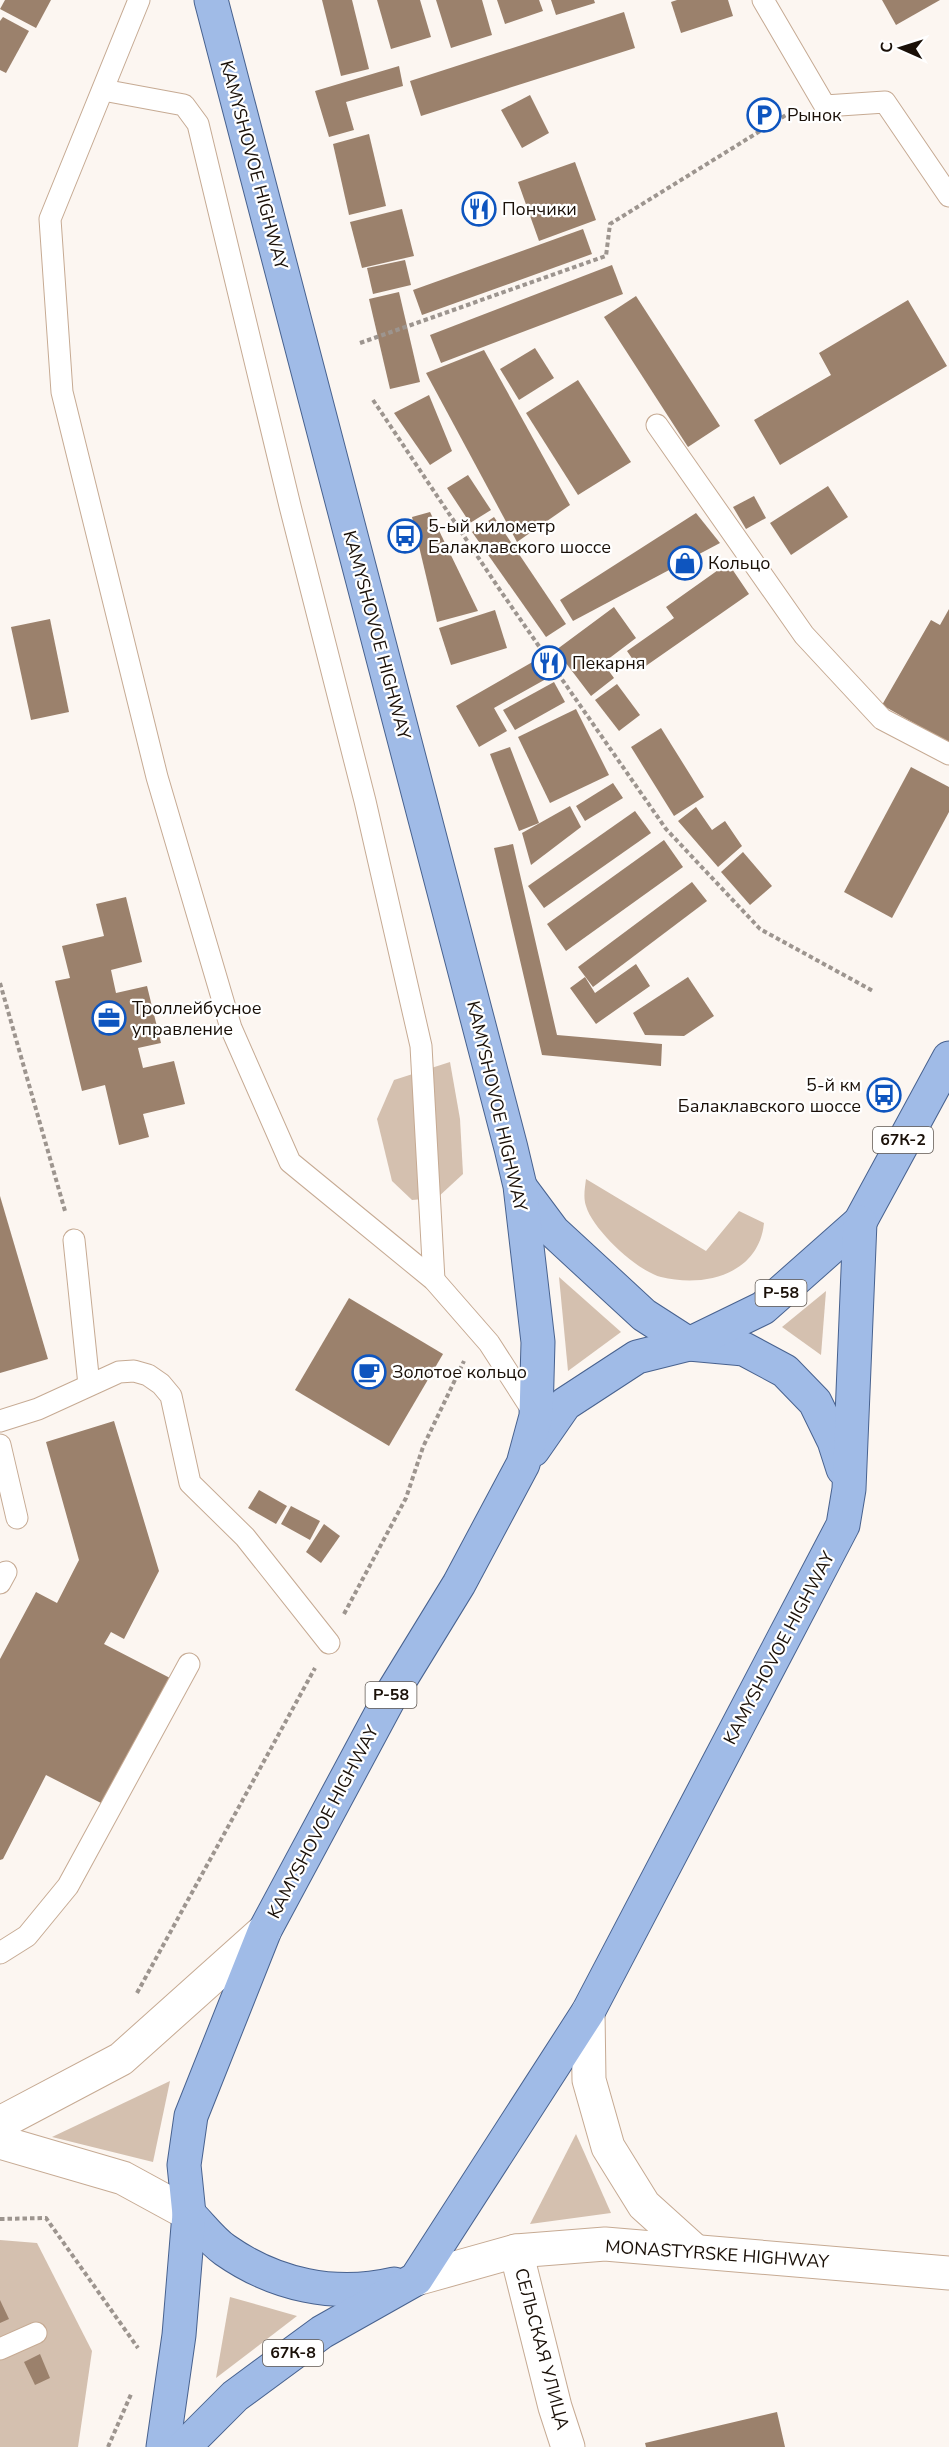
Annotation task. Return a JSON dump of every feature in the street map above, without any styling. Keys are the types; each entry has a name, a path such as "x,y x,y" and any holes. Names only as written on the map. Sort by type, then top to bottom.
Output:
{"main road":[{"name":"KAMYSHOVOE HIGHWAY","path":"163,2447 179,2335 189,2214 183,2165 191,2116 265,1930 391,1695 459,1584 523,1464 536,1416 538,1342 520,1186 211,0"},
{"name":"67К-2","path":"860,1222 949,1058"},
{"path":"520,1186 553,1231 644,1315 689,1344 744,1349 785,1371 815,1402 834,1441 849,1489"},
{"name":"KAMYSHOVOE HIGHWAY","path":"416,2279 588,2012 843,1525 849,1489 860,1222"},
{"name":"Р-58","path":"523,1464 566,1404 637,1357 689,1344 764,1308 860,1222"},
{"path":"0,2123 122,2059 265,1930"},
{"path":"588,2012 589,2080 608,2147 644,2205 695,2251"},
{"path":"0,2142 123,2178 189,2214"},
{"name":"MONASTYRSKE HIGHWAY","path":"189,2214 224,2250 278,2278 317,2289 367,2290 516,2251 605,2244 949,2273"},
{"name":"СЕЛЬСКАЯ УЛИЦА","path":"516,2251 555,2407 568,2447"},
{"name":"67К-8","path":"184,2447 235,2396 322,2332 416,2279"}],"lane":[{"path":"139,0 50,219 62,392 157,777 231,1028 290,1162 434,1280 489,1343 536,1416"},
{"path":"763,0 825,106 885,102 949,196"},
{"path":"102,90 184,105 198,124 290,506 365,801 421,1046 434,1280"},
{"path":"657,424 804,634 882,719 949,754"},
{"path":"74,1240 89,1385"},
{"path":"0,1420 38,1409 119,1372 134,1371 148,1375 161,1384 171,1396 190,1483 245,1537 329,1643"},
{"path":"0,1445 17,1518"},
{"path":"0,1953 27,1936 68,1886 189,1664"},
{"path":"0,2349 36,2333"}],"path":[{"path":"360,343 606,256 610,224 819,95"},
{"path":"373,400 502,593 666,829 760,929 873,991"},
{"path":"0,983 74,1240"},
{"path":"134,1998 406,1498 423,1447 466,1358"},
{"path":"0,2219 46,2218 139,2349"},
{"path":"108,2447 136,2381"}],"shaded area":[{"path":"450,1062 460,1119 463,1174 437,1198 412,1200 392,1181 377,1119 394,1080"},
{"path":"586,1179 706,1251 739,1211 764,1223 760,1240 752,1254 741,1265 727,1273 695,1280 661,1277 640,1267 617,1248 597,1226 585,1203"},
{"path":"559,1277 621,1332 568,1371"},
{"path":"826,1291 821,1355 782,1327"},
{"path":"170,2081 153,2162 52,2137"},
{"path":"576,2134 611,2213 530,2224"},
{"path":"0,2240 37,2243 92,2351 78,2447 0,2447"},
{"path":"230,2297 297,2316 216,2378"}],"building":[{"path":"5,0 51,0 36,28 0,9"},
{"path":"322,0 352,0 369,69 341,76"},
{"path":"377,0 420,0 431,37 391,49"},
{"path":"436,0 482,0 492,35 451,48"},
{"path":"497,0 539,0 543,11 505,24"},
{"path":"551,0 594,0 595,3 556,15"},
{"path":"728,0 733,16 681,33 671,2"},
{"path":"882,0 940,0 896,25"},
{"path":"624,12 635,48 421,116 410,81"},
{"path":"3,17 29,31 6,73 0,70 0,21"},
{"path":"399,66 403,86 346,102 354,130 329,137 315,91"},
{"path":"530,95 549,133 522,148 501,110"},
{"path":"369,134 386,206 349,215 333,144"},
{"path":"575,162 596,220 539,241 518,182"},
{"path":"402,209 414,256 362,268 350,222"},
{"path":"583,229 592,254 422,315 413,290"},
{"path":"405,260 411,285 373,294 367,268"},
{"path":"612,265 623,294 441,363 430,335"},
{"path":"399,292 420,382 390,389 369,299"},
{"path":"636,296 720,426 688,447 604,317"},
{"path":"908,300 947,366 780,465 754,420 831,375 819,353"},
{"path":"535,348 554,378 519,400 500,369"},
{"path":"484,350 570,505 517,542 426,373"},
{"path":"578,380 631,462 578,495 526,413"},
{"path":"429,395 452,451 430,465 394,413"},
{"path":"468,475 491,510 470,523 447,488"},
{"path":"828,486 848,517 791,555 770,523"},
{"path":"754,496 766,518 746,529 733,507"},
{"path":"430,512 478,611 437,622 412,517"},
{"path":"696,513 720,543 573,621 560,600"},
{"path":"494,517 566,624 546,637 472,532"},
{"path":"728,563 749,594 640,670 627,651 674,618 666,607"},
{"path":"614,607 636,638 603,663 614,678 591,696 556,650"},
{"path":"949,609 949,743 882,705 931,620 940,625"},
{"path":"495,610 507,648 451,665 439,628"},
{"path":"50,619 69,712 31,720 11,627"},
{"path":"536,660 546,679 494,708 507,731 479,747 456,706"},
{"path":"554,682 565,702 515,730 503,710"},
{"path":"617,684 640,715 619,731 595,700"},
{"path":"576,709 609,775 550,803 518,737"},
{"path":"661,728 704,797 674,816 631,747"},
{"path":"510,747 539,823 519,831 490,754"},
{"path":"911,767 949,787 949,812 892,918 844,892"},
{"path":"613,783 623,798 585,821 576,806"},
{"path":"570,806 581,827 531,865 522,833"},
{"path":"696,807 712,830 725,821 742,846 718,867 678,821"},
{"path":"635,811 651,833 544,908 528,886"},
{"path":"664,840 683,867 566,951 547,924"},
{"path":"513,844 557,1035 662,1044 661,1066 542,1055 494,848"},
{"path":"743,852 772,886 750,905 721,872"},
{"path":"692,882 707,901 593,987 578,967"},
{"name":"Троллейбусное управление","path":"126,897 142,962 111,970 116,993 147,986 161,1043 138,1048 143,1068 174,1061 185,1104 143,1114 149,1137 119,1145 105,1085 82,1091 55,981 70,978 62,946 104,936 96,904"},
{"path":"636,964 650,986 596,1024 570,988 585,977 595,993"},
{"path":"688,977 714,1016 684,1036 645,1035 633,1013"},
{"path":"0,1196 48,1359 0,1373"},
{"name":"Золотое кольцо","path":"349,1298 443,1354 389,1446 295,1390"},
{"path":"114,1421 159,1571 124,1639 111,1632 104,1644 170,1678 101,1803 46,1775 3,1859 0,1860 0,1659 36,1592 57,1603 79,1560 46,1442"},
{"path":"259,1490 287,1506 276,1524 248,1508"},
{"path":"291,1506 320,1521 310,1540 281,1524"},
{"path":"324,1524 340,1536 321,1563 306,1552"},
{"path":"0,2300 9,2319 0,2323"},
{"path":"40,2354 50,2378 35,2385 24,2362"},
{"path":"777,2412 785,2447 646,2447 645,2443"}],"place":[{"name":"Рынок","path":"764,115"},
{"name":"Пончики","path":"479,209"},
{"name":"5-ый километр Балаклавского шоссе","path":"405,536"},
{"name":"Кольцо","path":"685,563"},
{"name":"Пекарня","path":"549,663"},
{"name":"Троллейбусное управление","path":"109,1018"},
{"name":"5-й км Балаклавского шоссе","path":"884,1095"},
{"name":"Золотое кольцо","path":"369,1372"}]}
